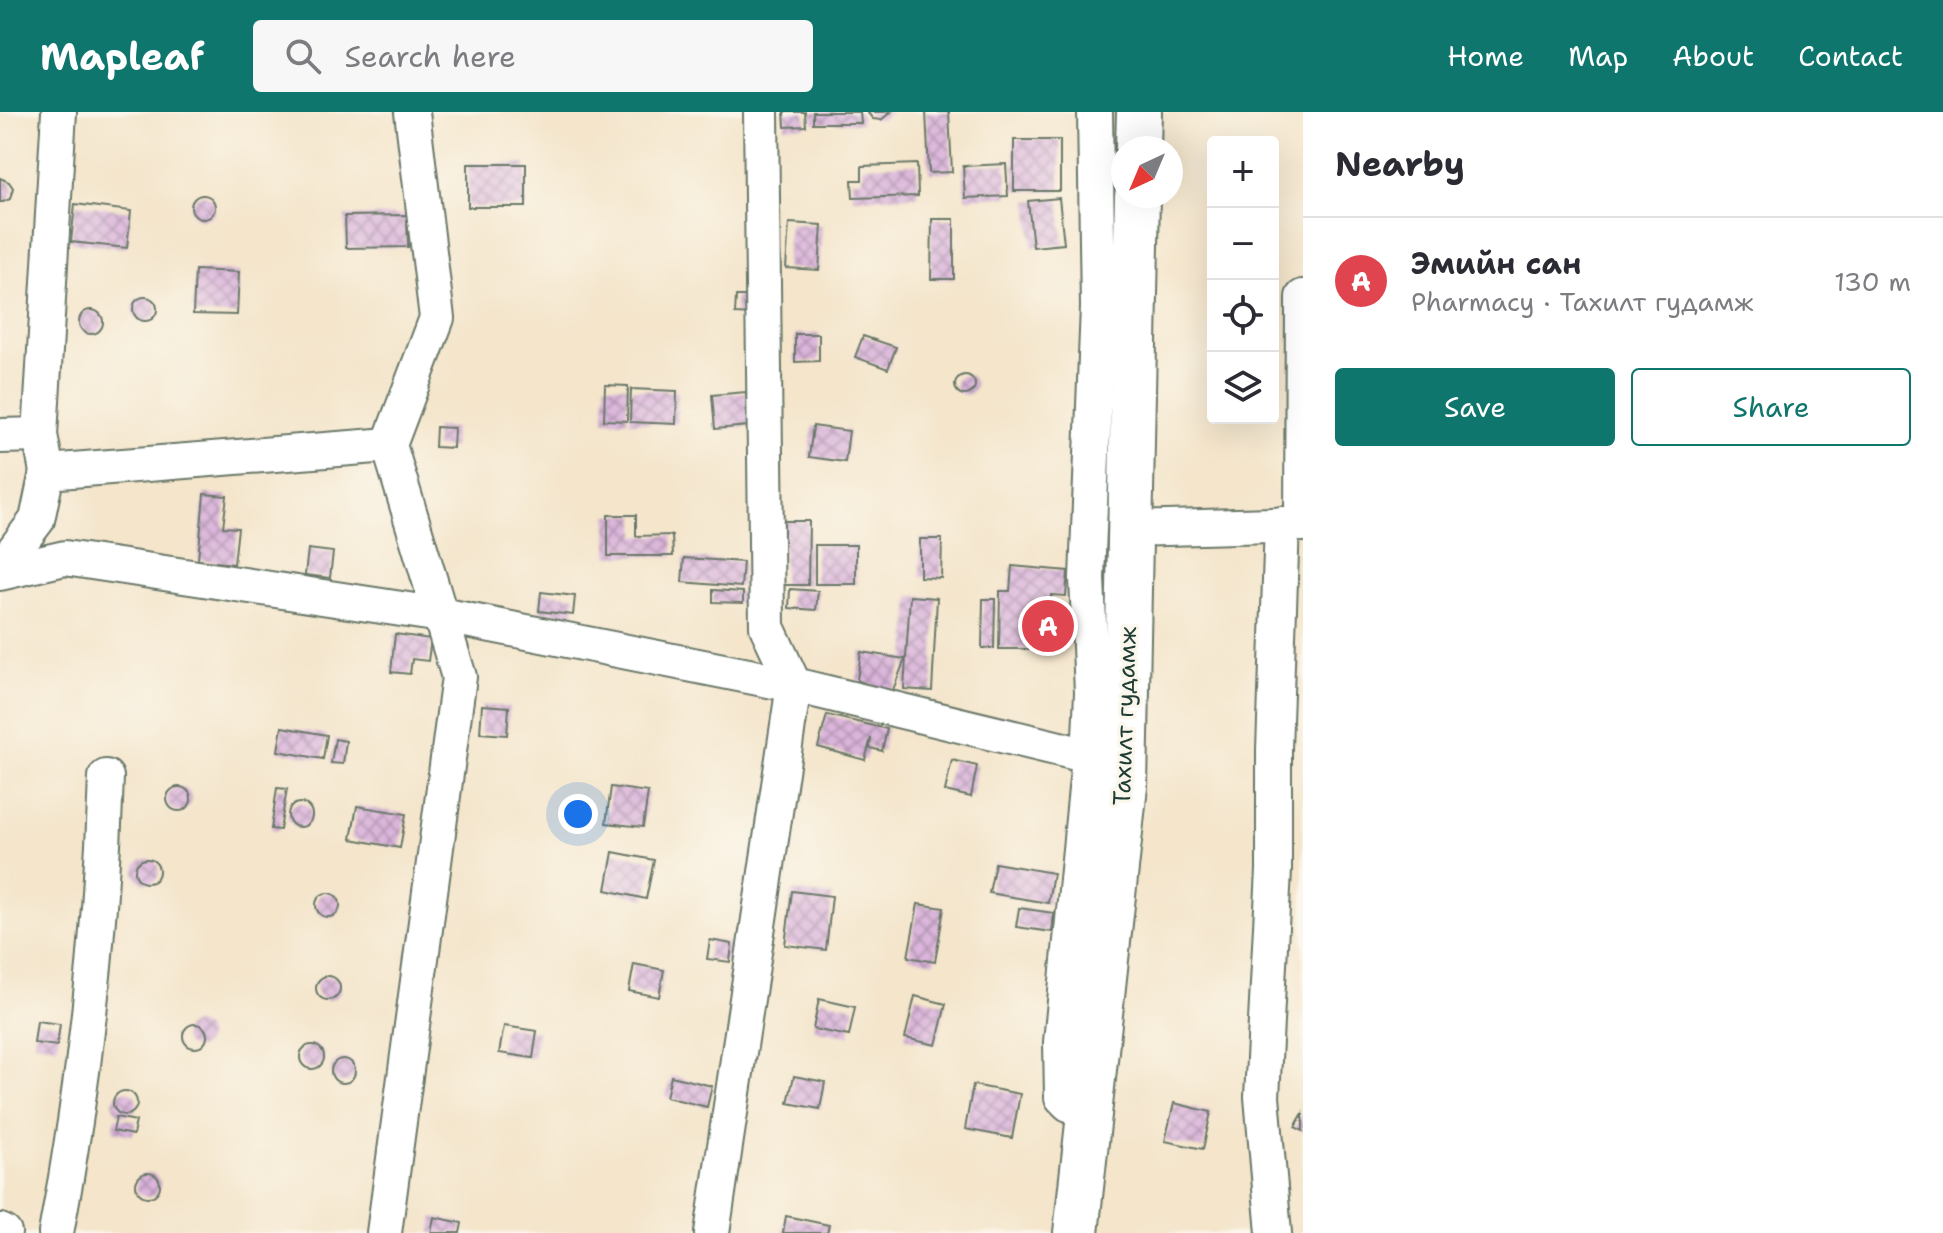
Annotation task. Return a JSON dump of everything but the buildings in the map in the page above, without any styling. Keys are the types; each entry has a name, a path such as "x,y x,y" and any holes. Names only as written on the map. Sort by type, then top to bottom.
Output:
{"main road":[{"path":"1138,136 1139,112"},
{"name":"Тахилт гудамж","path":"1076,1233 1089,1110 1108,762 1131,529 1137,208"}],"street":[{"path":"0,571 37,520 47,472 40,435 59,112"},
{"path":"384,1233 459,677 389,445 437,318 412,112"},
{"path":"712,1233 794,685 767,627 761,112"},
{"path":"0,571 65,558 441,615 794,685 1108,762 1092,693 1087,578 1098,307 1095,112"},
{"path":"1274,1233 1262,1097 1274,870 1274,749 1296,524 1303,297"},
{"path":"0,436 40,435"},
{"path":"47,472 389,445"},
{"path":"1131,529 1296,524"},
{"path":"56,1233 80,1105 103,889 106,777"}],"place":[{"name":"Эмийн сан","path":"1048,626"}]}
